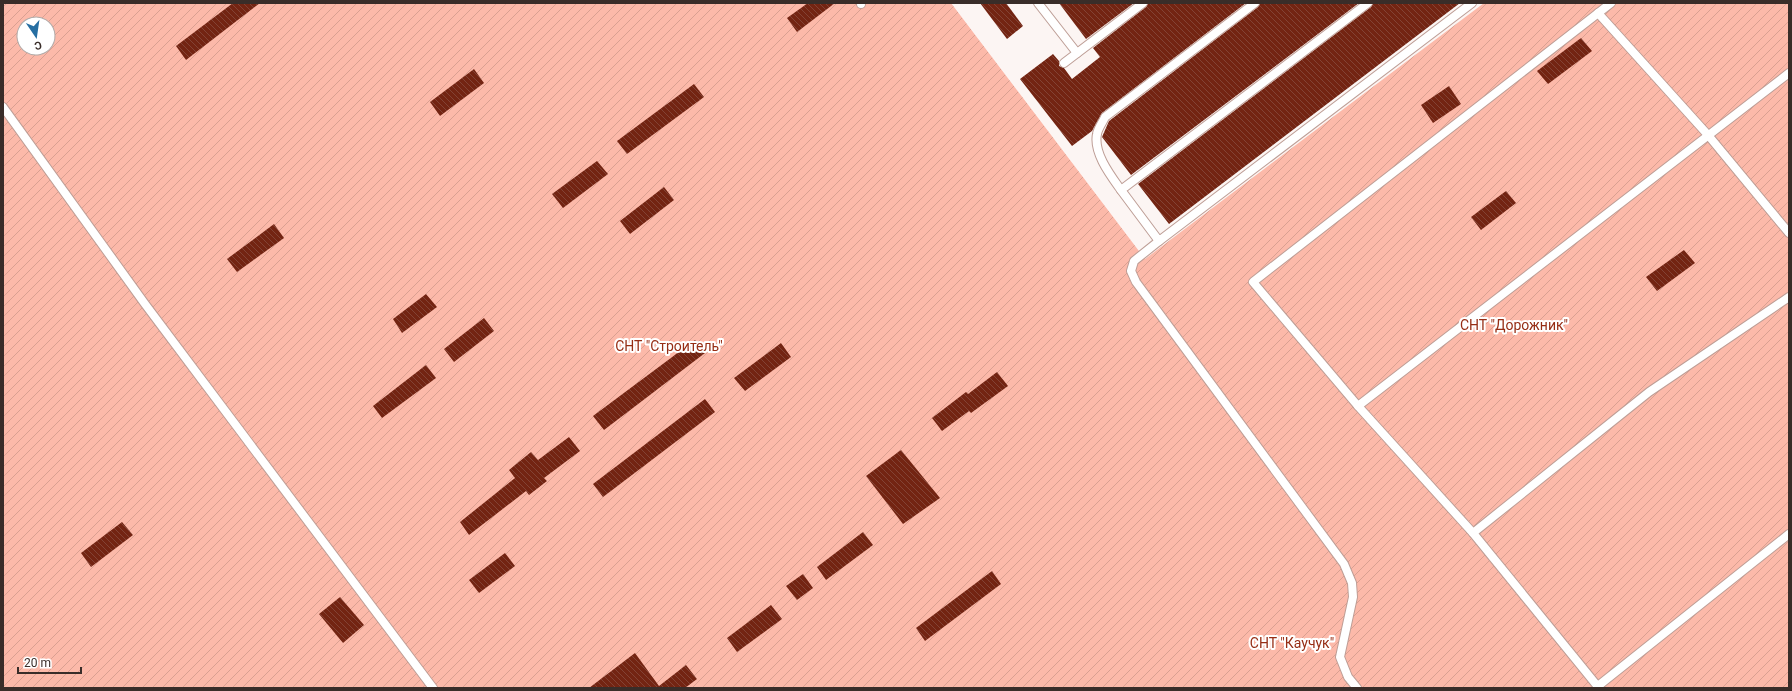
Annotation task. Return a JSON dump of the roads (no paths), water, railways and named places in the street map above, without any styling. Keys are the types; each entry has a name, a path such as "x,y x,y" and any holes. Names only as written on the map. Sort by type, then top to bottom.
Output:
{"lane":[{"path":"1038,3 1077,53"},
{"path":"1064,63 1143,3"},
{"path":"1159,241 1106,169 1099,151 1097,134 1105,117 1255,3"},
{"path":"1121,190 1368,3"},
{"path":"1356,688 1348,677 1340,656 1353,597 1352,583 1344,564 1136,282 1131,271 1134,261 1159,241 1472,3"},
{"path":"1611,3 1253,282 1358,406 1473,533 1598,687 1789,534"},
{"path":"1598,13 1708,135 1789,233"},
{"path":"1358,406 1789,72"},
{"path":"3,107 154,317 433,688"},
{"path":"1473,533 1649,392 1789,297"}],"park label":[{"name":"СНТ \"Дорожник\"","path":"1514,325"},
{"name":"СНТ \"Строитель\"","path":"669,346"},
{"name":"СНТ \"Каучук\"","path":"1292,643"}]}
